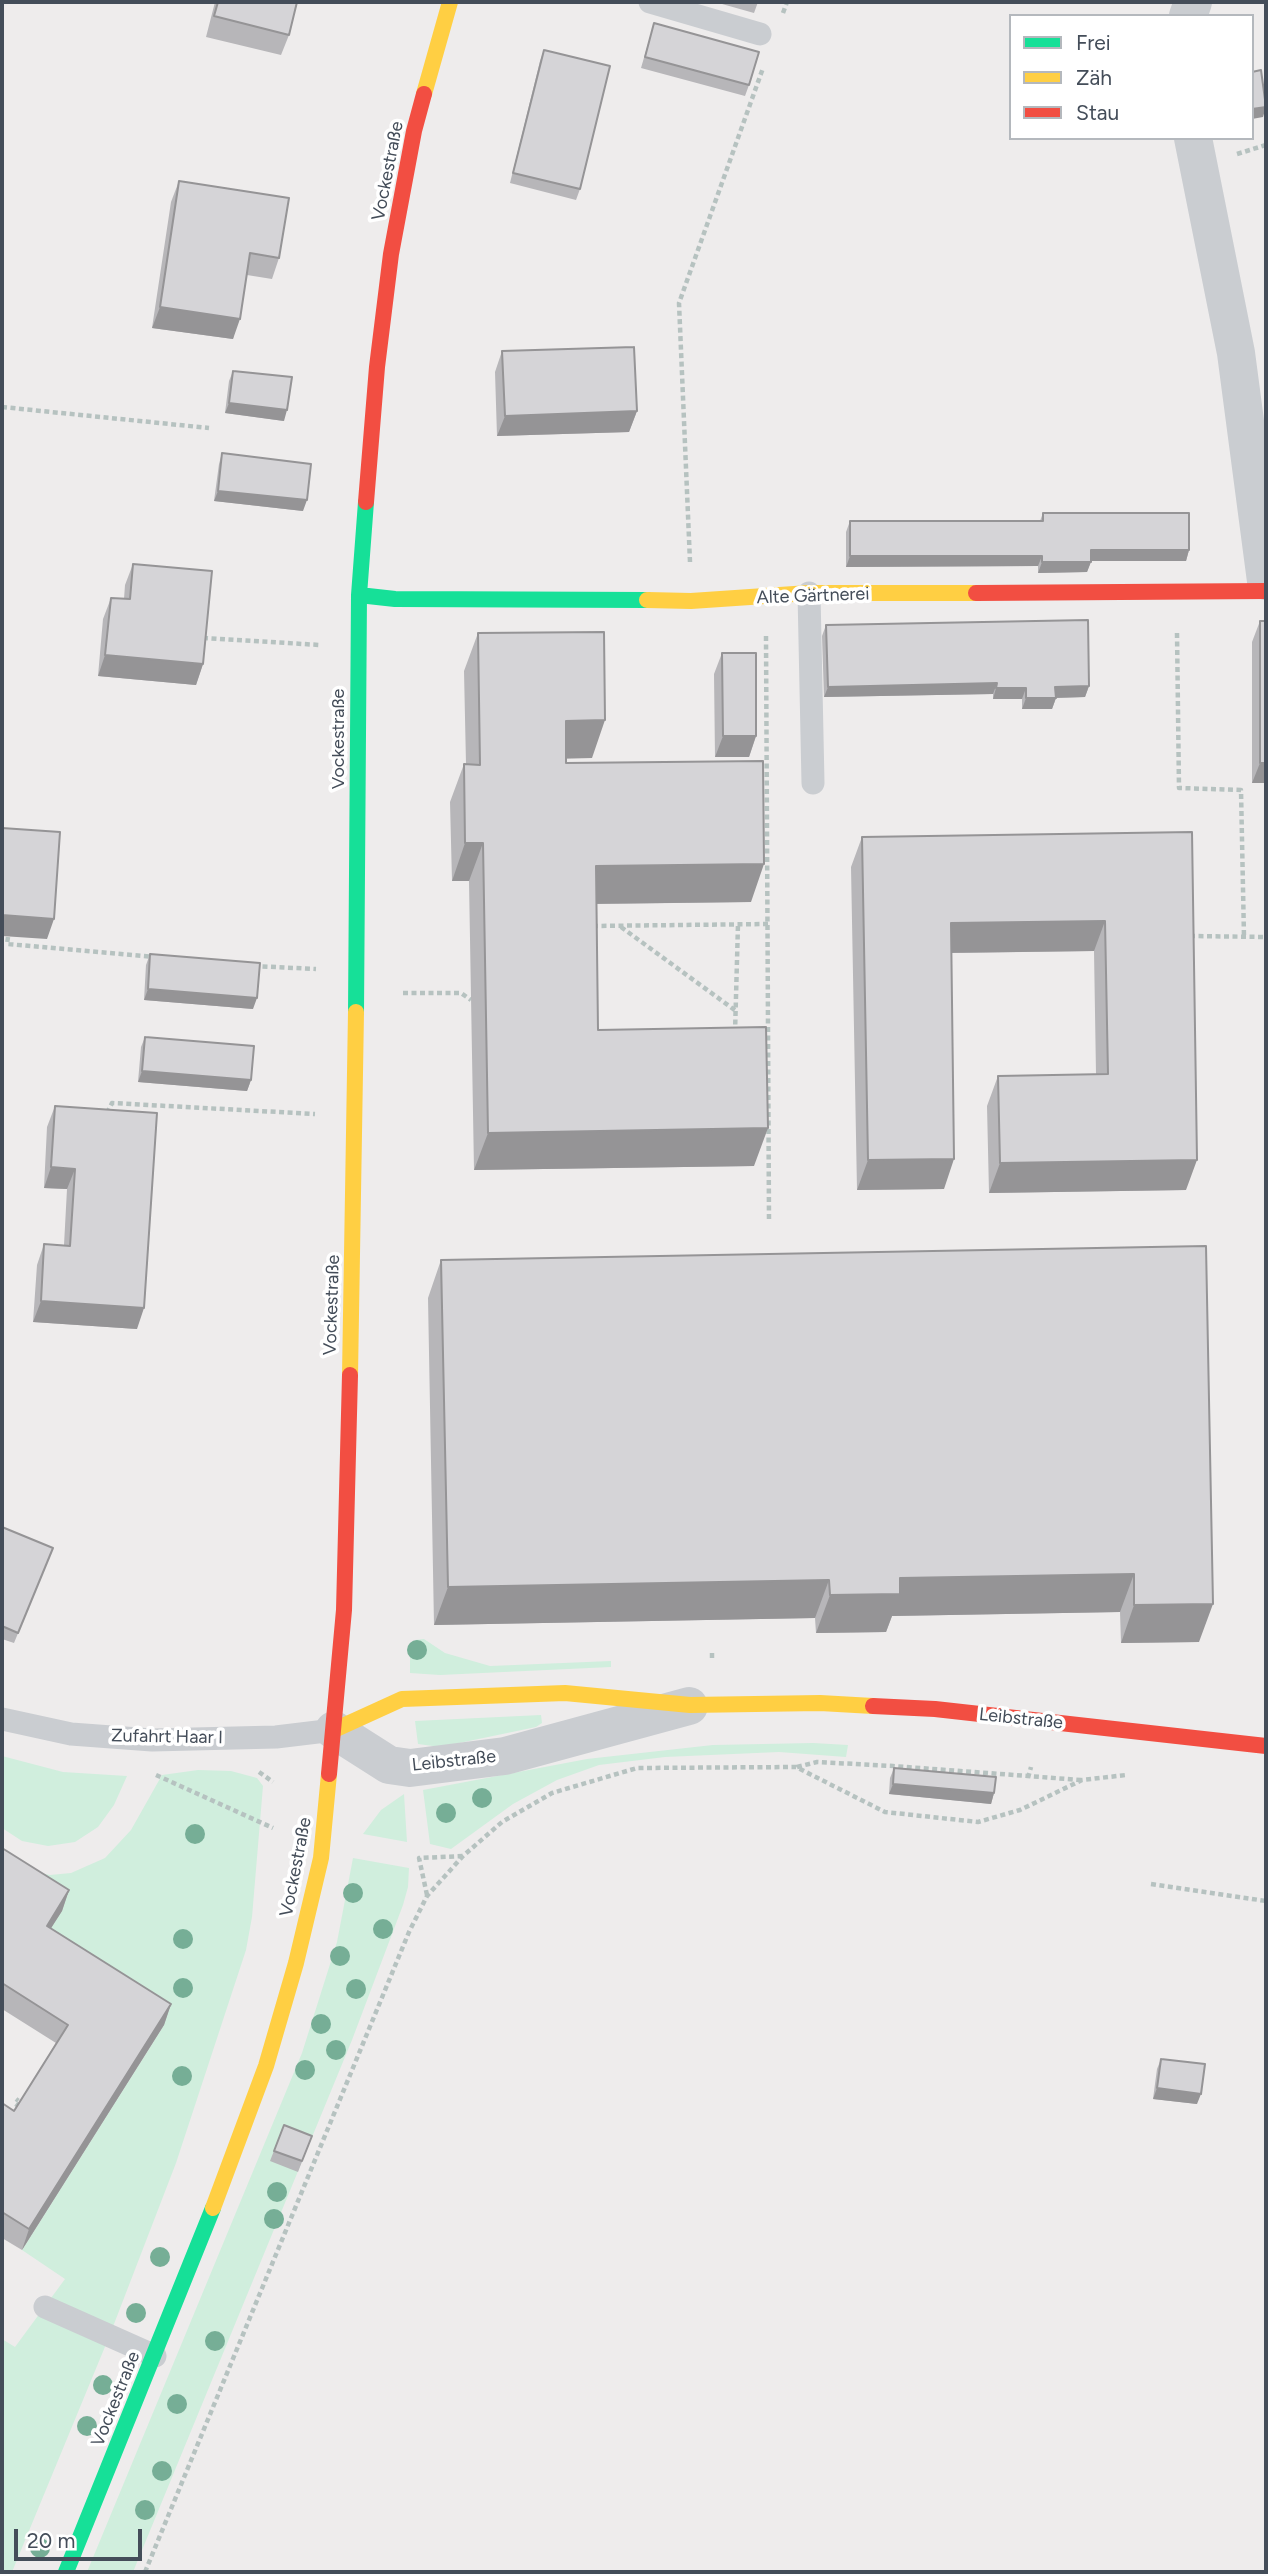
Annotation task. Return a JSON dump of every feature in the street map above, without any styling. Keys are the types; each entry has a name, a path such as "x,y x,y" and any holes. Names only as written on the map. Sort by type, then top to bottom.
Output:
{"main road":[{"name":"Vockestraße","path":"66,2572 227,2174 265,2066 296,1963 321,1858 344,1609 355,1177 359,595 377,367 391,254 414,131 450,2"},
{"name":"Alte Gärtnerei","path":"359,595 395,599 491,597 691,601 809,593 1177,594 1266,591"},
{"name":"Leibstraße","path":"334,1730 402,1699 565,1693 690,1705 820,1703 935,1709 1266,1745"}],"street":[{"path":"1192,140 1236,353 1266,582"},
{"name":"Leibstraße","path":"334,1730 389,1765 410,1768 505,1756 690,1705"}],"lane":[{"path":"650,2 769,30"},
{"path":"809,593 813,783"},
{"name":"Zufahrt Haar I","path":"2,1719 71,1734 152,1740 276,1737 334,1730"},
{"path":"45,2307 155,2356"}],"path":[{"path":"769,30 787,2"},
{"path":"691,601 679,303 765,63"},
{"path":"2,407 209,428"},
{"path":"1177,594 1179,788 1241,790 1244,937"},
{"path":"766,597 769,1220"},
{"path":"200,638 321,645"},
{"path":"753,767 767,767"},
{"path":"735,1044 738,924"},
{"path":"590,939 589,926 768,924"},
{"path":"620,926 736,1011"},
{"path":"1182,936 1266,937"},
{"path":"8,937 7,944 157,957"},
{"path":"253,966 327,970"},
{"path":"403,993 461,993 471,1000"},
{"path":"757,1044 768,1044"},
{"path":"103,1121 112,1103 327,1115"},
{"path":"145,2572 408,1932 427,1896 463,1856 502,1822 552,1793 637,1768 796,1767 817,1762 1028,1778 1082,1780 1133,1775"},
{"path":"796,1767 885,1812 978,1822 1020,1810 1082,1780"},
{"path":"1028,1778 1031,1767"},
{"path":"146,1769 273,1828"},
{"path":"427,1896 419,1858 463,1856"},
{"path":"1151,1884 1266,1901"},
{"path":"5,2123 20,2102 16,2099"}],"green space":[{"path":"424,1639 445,1653 490,1666 611,1661 611,1667 440,1675 410,1673 410,1647 415,1640"},
{"path":"541,1715 542,1723 536,1727 440,1747 418,1744 415,1721"},
{"path":"713,1745 848,1745 846,1757 779,1752 665,1757 599,1765 557,1780 513,1804 451,1849 430,1844 423,1790 587,1759"},
{"path":"2,1756 63,1772 127,1776 114,1805 98,1827 75,1842 48,1846 22,1841 2,1828"},
{"path":"198,1770 231,1771 257,1778 263,1786 252,1917 246,1950 176,2163 109,2337 12,2572 2,2572 2,2339 15,2347 65,2279 22,2250 164,2025 39,1947 31,1871 50,1875 71,1873 105,1858 131,1830 162,1775"},
{"path":"404,1794 407,1842 363,1834 381,1810"},
{"path":"353,1858 409,1868 403,1905 352,2040 133,2572 87,2572 302,2053 337,1942"}],"building":[{"path":"218,2 297,2 289,35 214,16"},
{"path":"654,23 759,52 749,85 645,57"},
{"path":"544,50 610,66 580,189 513,173"},
{"path":"1261,70 1266,107 1254,109 1254,72"},
{"path":"179,181 289,198 279,258 250,253 240,319 160,307"},
{"path":"634,347 637,411 505,416 502,351"},
{"path":"233,371 292,377 287,410 229,403"},
{"path":"222,453 311,464 307,500 218,491"},
{"path":"1043,513 1189,513 1189,550 1091,550 1091,562 1042,562 1042,556 850,556 850,521 1043,521"},
{"path":"133,564 212,571 203,664 105,655 111,598 130,599"},
{"path":"1088,620 1089,686 1055,687 1056,698 1026,698 1026,688 996,688 997,683 828,687 826,625"},
{"path":"1260,621 1266,621 1266,763 1260,763"},
{"path":"604,632 605,720 566,721 566,763 763,761 764,864 596,866 598,1030 766,1027 768,1128 488,1133 483,843 465,843 464,764 480,765 478,633"},
{"path":"722,653 756,653 756,736 723,736"},
{"path":"2,828 60,832 54,919 2,915"},
{"path":"1192,832 1197,1160 1000,1163 998,1076 1108,1074 1105,921 951,923 954,1159 868,1160 862,837"},
{"path":"150,954 260,963 257,998 148,989"},
{"path":"145,1037 254,1046 251,1080 142,1071"},
{"path":"55,1106 157,1113 144,1308 41,1301 44,1244 70,1246 75,1169 51,1167"},
{"path":"1206,1246 1213,1604 1134,1605 1134,1574 900,1578 900,1594 830,1595 829,1580 448,1587 441,1260"},
{"path":"2,1527 53,1548 18,1633 2,1626"},
{"path":"894,1768 996,1777 994,1793 893,1784"},
{"path":"2,1848 69,1890 47,1926 171,2004 29,2229 2,2212 2,2103 14,2111 68,2025 2,1983"},
{"path":"1161,2059 1205,2064 1201,2094 1157,2088"},
{"path":"284,2125 312,2136 302,2161 274,2151"}],"traffic: fast":[{"path":"356,1012 359,595 366,502"},
{"path":"359,595 395,599 647,600"},
{"path":"66,2572 213,2208"}],"traffic: slow":[{"path":"424,94 450,2"},
{"path":"647,600 691,601 809,593 976,593"},
{"path":"350,1375 356,1012"},
{"path":"334,1730 402,1699 565,1693 690,1705 820,1703 873,1706"},
{"path":"213,2208 266,2066 296,1963 321,1858 329,1774"}],"traffic: jam":[{"path":"366,502 377,367 391,254 414,131 424,94"},
{"path":"976,593 1266,591"},
{"path":"329,1774 344,1610 350,1375"},
{"path":"873,1706 935,1709 1266,1746"}]}
